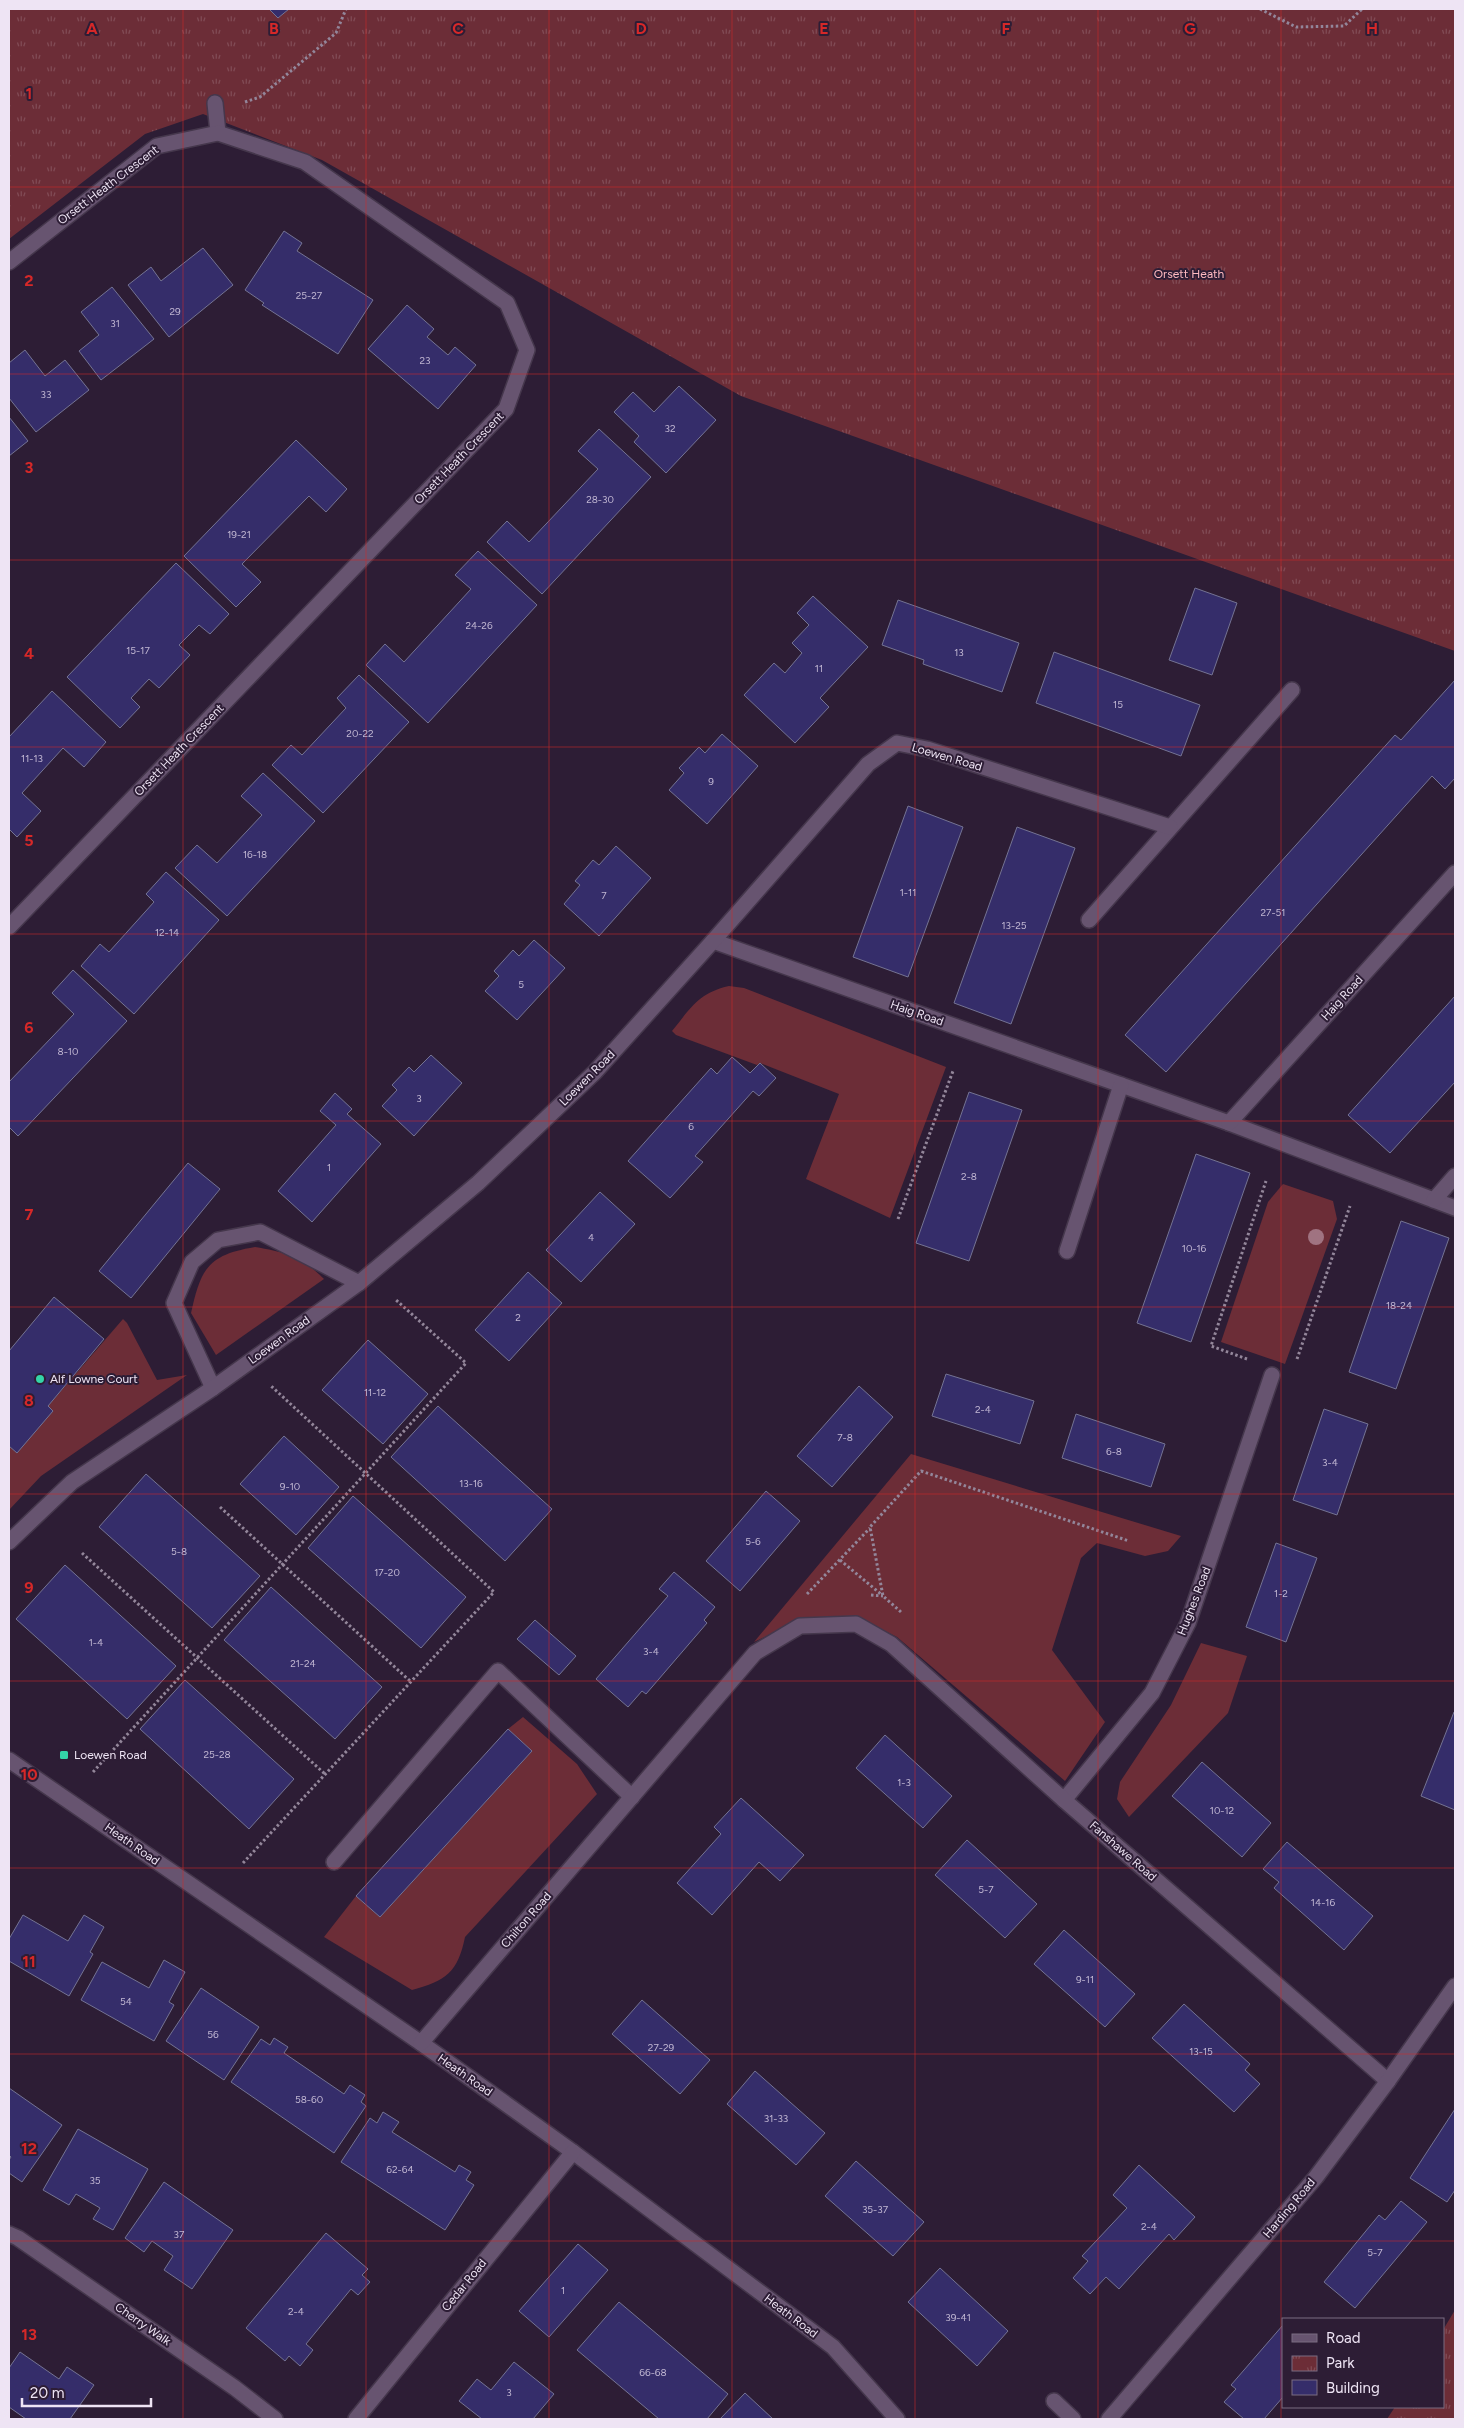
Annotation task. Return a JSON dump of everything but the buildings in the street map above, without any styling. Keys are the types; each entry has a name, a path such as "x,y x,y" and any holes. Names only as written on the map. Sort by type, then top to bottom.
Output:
{"street":[{"path":"216,106 218,133"},
{"name":"Orsett Heath Crescent","path":"9,262 157,146 218,133 305,162 507,303 527,350 506,409 9,927"},
{"path":"1089,920 1292,690"},
{"name":"Loewen Road","path":"9,1542 72,1482 213,1388 359,1283 478,1183 595,1072 713,942 868,764 897,743 927,749 1170,828"},
{"name":"Haig Road","path":"1229,1123 1455,873"},
{"name":"Haig Road","path":"713,942 1229,1123 1455,1208"},
{"path":"1067,1251 1121,1085"},
{"path":"1434,1200 1455,1176"},
{"path":"213,1388 174,1303 192,1262 218,1240 260,1232 359,1283"},
{"name":"Hughes Road","path":"1064,1800 1152,1693 1188,1622 1272,1375"},
{"name":"Fanshawe Road","path":"856,1624 890,1644 1064,1800 1388,2082"},
{"name":"Chilton Road","path":"421,2043 755,1653 800,1626 856,1624"},
{"path":"334,1862 498,1670 632,1797"},
{"name":"Heath Road","path":"9,1760 421,2043 573,2152 833,2348 897,2419"},
{"name":"Harding Road","path":"1109,2419 1316,2176 1388,2082 1455,1986"},
{"name":"Cedar Road","path":"356,2419 573,2152"},
{"name":"Cherry Walk","path":"9,2234 235,2388 275,2419"},
{"path":"1054,2401 1073,2419"}],"path":[{"path":"216,106 260,97 336,33 346,9"},
{"path":"1260,9 1296,26 1344,26 1362,9"},
{"path":"898,1219 952,1071"},
{"path":"1257,1362 1211,1346 1266,1181"},
{"path":"1295,1365 1350,1206"},
{"path":"93,1772 466,1362 395,1299"},
{"path":"243,1863 494,1592 247,1364"},
{"path":"801,1601 921,1471 1129,1541"},
{"path":"220,1507 410,1681"},
{"path":"870,1527 883,1596"},
{"path":"82,1553 196,1659 325,1774"},
{"path":"840,1560 905,1616"}],"green space":[{"name":"Orsett Heath","path":"9,9 1455,9 1455,651 741,396 322,160 203,114 145,134 9,239"},
{"path":"729,986 744,988 946,1067 890,1218 806,1179 839,1094 760,1063 757,1065 676,1035 672,1031 690,1008 702,997"},
{"path":"1283,1184 1333,1201 1337,1219 1285,1364 1221,1342 1268,1202"},
{"path":"255,1247 292,1257 308,1265 324,1279 216,1355 191,1313 199,1285 203,1274 217,1260 227,1254"},
{"path":"123,1319 127,1323 157,1380 187,1375 41,1476 9,1510 9,1446 17,1453 48,1406"},
{"path":"911,1454 1181,1536 1168,1551 1145,1556 1097,1543 1081,1558 1052,1650 1105,1722 1065,1781 897,1637 857,1617 800,1620 754,1642"},
{"path":"1201,1643 1247,1656 1228,1713 1129,1817 1117,1799 1120,1782 1171,1705"},
{"path":"523,1717 577,1764 597,1794 465,1937 459,1959 449,1973 434,1983 412,1990 324,1937 356,1896 380,1917 532,1751 508,1729"},
{"path":"1455,2310 1455,2419 1387,2419 1394,2408 1444,2408 1444,2328"}],"place":[{"name":"Alf Lowne Court","path":"40,1379"},
{"name":"Loewen Road","path":"64,1755"}]}
